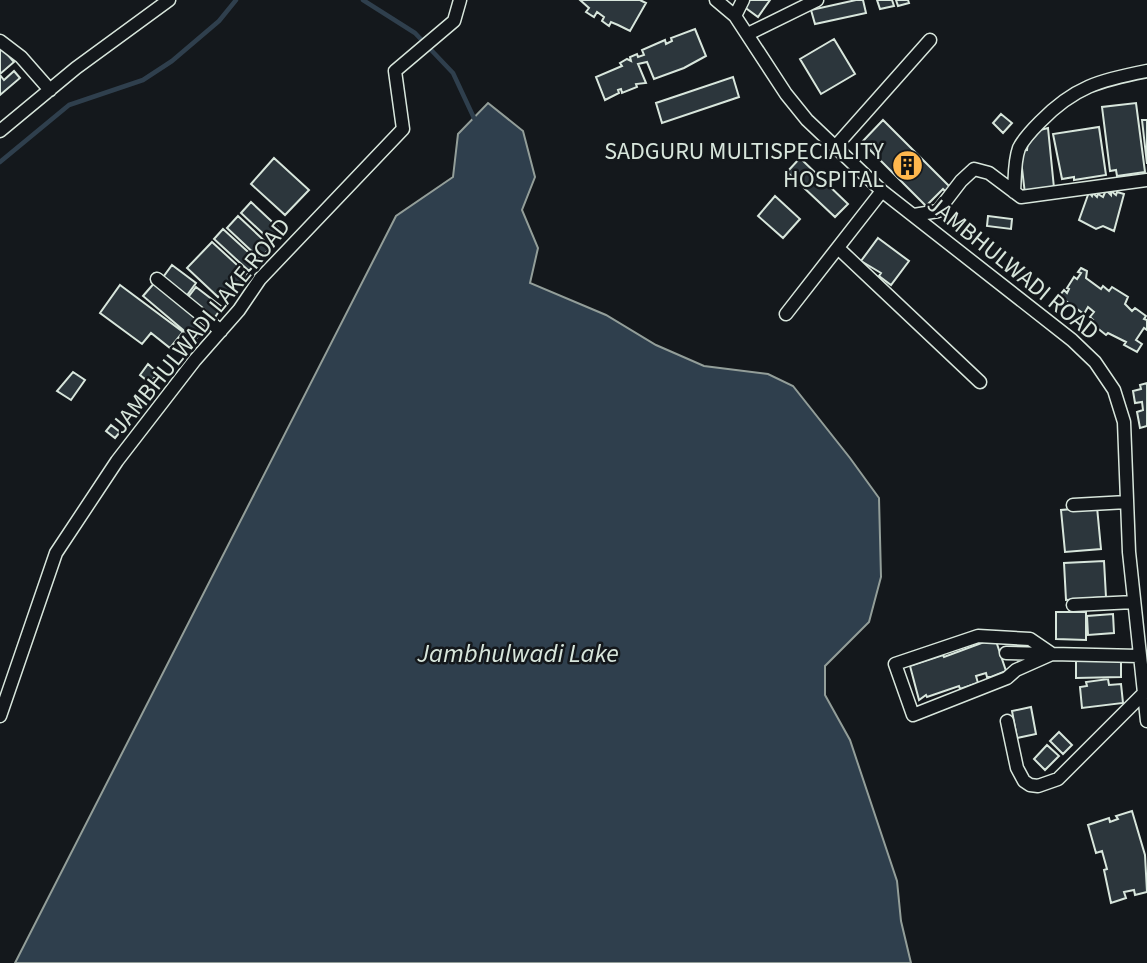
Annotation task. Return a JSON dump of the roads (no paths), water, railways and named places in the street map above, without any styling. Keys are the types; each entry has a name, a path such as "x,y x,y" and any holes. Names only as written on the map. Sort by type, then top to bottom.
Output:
{"street":[{"path":"0,131 169,0"},
{"name":"JAMBHULWADI LAKE ROAD","path":"0,716 56,553 117,461 195,360 239,310 260,279 403,129 394,71 453,21 460,0"},
{"name":"JAMBHULWADI ROAD","path":"716,0 735,16 795,108 882,191 1072,340 1095,362 1114,390 1124,422 1134,602 1147,721"},
{"path":"735,16 743,0"},
{"path":"785,15 790,0"},
{"path":"748,34 817,0"},
{"path":"835,147 930,40"},
{"path":"0,41 21,57 50,90"},
{"path":"1014,192 1015,164 1019,149 1026,137 1048,114 1088,85 1147,71"},
{"path":"914,215 938,211 974,169 989,173 1021,197 1147,180"},
{"path":"786,314 882,191"},
{"path":"838,248 980,382"},
{"path":"157,279 221,331"},
{"path":"1073,505 1127,502"},
{"path":"1073,606 1134,602"},
{"path":"978,636 1030,639 1052,654 1016,670 1007,678 913,715 895,664 978,636"},
{"path":"1006,653 1139,656"},
{"path":"1007,721 1017,768 1024,781 1038,786 1058,779 1143,695"}],"water":[{"name":"Jambhulwadi Lake","path":"488,103 523,131 535,177 522,210 538,248 530,283 606,315 656,345 704,366 768,374 793,386 879,498 881,577 869,622 825,666 825,695 850,740 897,881 901,921 911,963 15,963 396,216 453,177 458,134"}],"waterway":[{"path":"0,162 69,105 143,80 172,61 219,21 236,0"},
{"path":"363,0 415,33 453,73 474,118"}],"place":[{"name":"SADGURU MULTISPECIALITY HOSPITAL","path":"907,165"}]}
